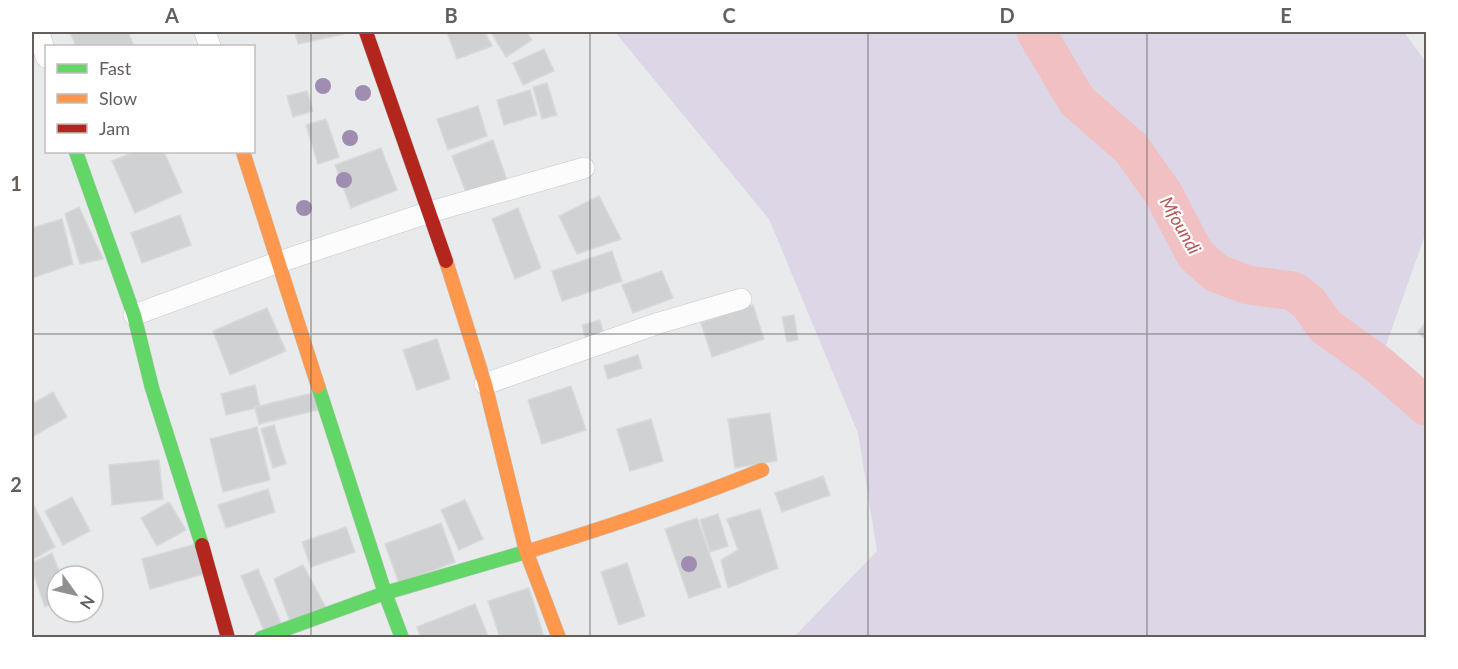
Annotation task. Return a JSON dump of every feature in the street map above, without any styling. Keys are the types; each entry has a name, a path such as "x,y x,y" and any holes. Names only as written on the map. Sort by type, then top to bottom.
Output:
{"street":[{"path":"39,32 45,53"},
{"path":"366,32 430,212 485,384 526,551 559,638"},
{"path":"76,153 134,315 152,388 193,514 228,638"},
{"path":"243,153 385,593 402,638"},
{"path":"134,315 279,262 430,212 584,168"},
{"path":"485,384 659,324 741,299"},
{"path":"261,638 385,593 602,529 685,501 762,470"}],"shaded area":[{"path":"615,32 1404,32 1426,62 1426,232 1379,365 1426,406 1426,637 794,637 877,551 858,433 769,219"}],"building":[{"path":"70,32 128,32 134,45 76,45"},
{"path":"295,32 343,32 344,34 298,44"},
{"path":"447,32 485,32 492,46 457,59"},
{"path":"526,32 532,40 506,57 492,34"},
{"path":"544,49 554,71 523,85 513,63"},
{"path":"547,83 557,115 542,119 533,87"},
{"path":"530,90 537,115 504,125 497,100"},
{"path":"307,91 313,111 293,117 287,96"},
{"path":"478,106 487,136 448,150 437,119"},
{"path":"326,119 339,157 318,164 306,125"},
{"path":"493,140 507,180 467,195 452,156"},
{"path":"381,148 397,190 351,208 335,165"},
{"path":"132,153 164,153 182,192 135,213 112,161"},
{"path":"599,196 621,239 577,254 559,216"},
{"path":"79,207 103,259 80,264 65,214"},
{"path":"518,208 541,268 515,279 492,219"},
{"path":"180,215 191,245 142,263 131,233"},
{"path":"62,219 73,264 32,278 32,228"},
{"path":"612,251 622,281 562,301 552,271"},
{"path":"662,271 673,298 633,313 622,285"},
{"path":"753,305 764,339 712,357 701,323"},
{"path":"267,308 286,351 230,375 213,331"},
{"path":"794,315 798,340 787,342 782,317"},
{"path":"600,320 604,335 586,340 582,325"},
{"path":"1426,322 1426,340 1418,332"},
{"path":"437,339 450,379 417,390 403,350"},
{"path":"638,355 642,368 608,379 604,366"},
{"path":"255,385 260,407 226,415 221,394"},
{"path":"571,386 586,430 542,444 528,400"},
{"path":"53,392 67,417 32,437 32,404"},
{"path":"317,392 322,409 259,424 255,407"},
{"path":"770,413 777,461 735,468 728,419"},
{"path":"651,419 663,461 630,471 617,429"},
{"path":"274,425 286,464 273,468 261,429"},
{"path":"257,427 270,480 223,492 210,439"},
{"path":"159,460 163,499 112,505 109,465"},
{"path":"823,476 830,495 782,512 775,493"},
{"path":"268,489 275,512 226,528 218,505"},
{"path":"72,497 90,531 63,545 45,511"},
{"path":"465,500 483,539 459,550 441,510"},
{"path":"32,502 55,547 32,560"},
{"path":"169,502 186,530 157,546 141,518"},
{"path":"760,509 778,568 728,588 721,560 738,550 727,519"},
{"path":"718,514 728,546 710,552 700,520"},
{"path":"697,518 721,587 689,598 665,529"},
{"path":"441,523 455,562 399,583 385,544"},
{"path":"346,527 355,552 311,567 302,542"},
{"path":"196,544 204,574 150,589 142,559"},
{"path":"52,553 56,564 45,564 45,607 32,569 32,563"},
{"path":"627,563 645,616 619,625 601,572"},
{"path":"303,565 330,615 293,629 274,579"},
{"path":"258,569 286,635 267,638 241,576"},
{"path":"529,588 544,637 500,638 488,601"},
{"path":"475,604 489,638 421,638 417,627"}],"waterway":[{"name":"Mfoundi","path":"1036,32 1077,101 1131,148 1163,193 1195,254 1216,273 1248,285 1293,291 1308,302 1325,326 1379,365 1426,406"}],"traffic: fast":[{"path":"76,153 134,315 152,388 202,545"},
{"path":"318,386 385,593 402,638"},
{"path":"261,638 385,593 529,551"}],"traffic: slow":[{"path":"243,153 318,386"},
{"path":"446,261 485,384 526,551 559,638"},
{"path":"529,551 646,513 762,470"}],"traffic: jam":[{"path":"366,32 446,261"},
{"path":"202,545 228,638"}]}
